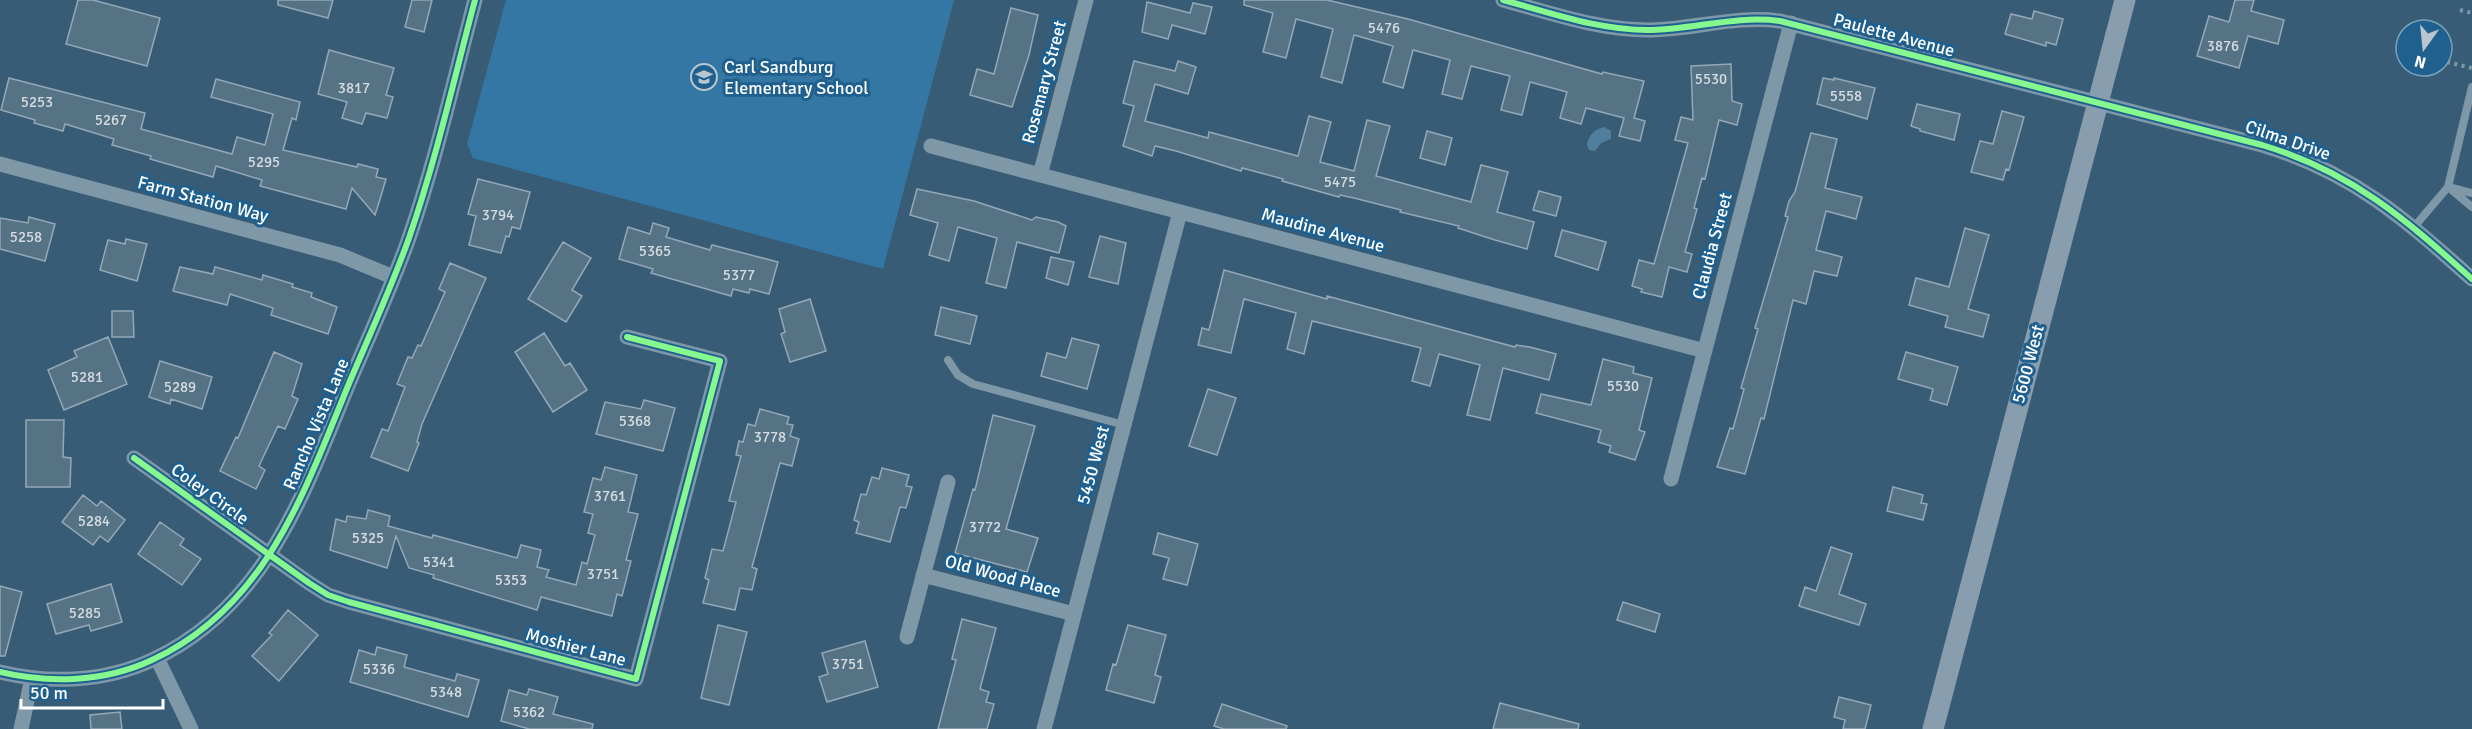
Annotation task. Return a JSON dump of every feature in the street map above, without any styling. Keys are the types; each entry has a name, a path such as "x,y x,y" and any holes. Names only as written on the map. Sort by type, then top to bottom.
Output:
{"main road":[{"name":"5600 West","path":"1933,729 2125,0"}],"street":[{"name":"Rancho Vista Lane","path":"0,672 32,678 68,680 105,675 139,666 191,639 215,620 237,598 270,555 307,485 393,277 415,217 476,0"},
{"name":"Rosemary Street","path":"1040,175 1086,0"},
{"name":"Paulette Avenue","path":"1503,0 1593,24 1638,30 1759,18 1791,23 2098,103"},
{"name":"Claudia Street","path":"1671,479 1791,23"},
{"name":"Cilma Drive","path":"2098,103 2262,145 2300,157 2326,169 2363,189 2414,227 2472,279"},
{"name":"Maudine Avenue","path":"931,146 1705,351"},
{"name":"Farm Station Way","path":"0,164 340,255 393,277"},
{"name":"5450 West","path":"1044,729 1180,212"},
{"name":"Moshier Lane","path":"270,555 318,589 339,599 636,679 720,361 627,337"},
{"name":"Coley Circle","path":"134,458 270,555"},
{"name":"Old Wood Place","path":"907,637 948,482"},
{"name":"Old Wood Place","path":"923,575 1074,614"},
{"path":"157,658 191,729"},
{"path":"21,729 32,678"}],"lane":[{"path":"2414,227 2448,187 2472,87"},
{"path":"2448,187 2472,193"},
{"path":"2448,187 2472,207"},
{"path":"948,360 958,375 974,384 1124,425"}],"path":[{"path":"2460,10 2472,14"},
{"path":"2454,64 2472,68"}],"shaded area":[{"name":"Carl Sandburg Elementary School","path":"506,0 954,0 883,269 473,158 467,144"},
{"path":"1604,127 1611,131 1611,139 1601,143 1595,151 1589,150 1587,145 1590,136 1597,129"}],"building":[{"path":"78,0 93,0 160,18 147,66 66,44"},
{"path":"278,0 333,0 328,18 278,5"},
{"path":"412,0 432,0 424,32 405,27"},
{"path":"1244,0 1327,0 1408,19 1602,74 1603,72 1644,81 1634,118 1645,121 1640,141 1619,136 1624,118 1586,108 1581,124 1560,118 1567,92 1530,82 1522,115 1501,110 1510,76 1471,66 1462,99 1442,94 1450,60 1413,50 1403,88 1383,82 1393,46 1354,35 1342,83 1321,77 1333,29 1296,19 1286,58 1263,52 1273,13 1244,5"},
{"path":"2235,0 2254,0 2251,11 2284,20 2278,44 2248,36 2239,68 2197,56 2209,16 2229,22"},
{"path":"1147,2 1190,13 1193,3 1212,7 1205,34 1172,25 1168,39 1142,32"},
{"path":"1011,8 1038,15 1029,55 1012,107 970,95 977,69 994,74"},
{"path":"2034,11 2063,19 2056,45 2046,42 2046,46 2005,34 2011,14 2032,19"},
{"path":"329,50 394,68 386,95 393,97 387,118 366,113 362,124 342,118 347,102 318,94"},
{"path":"1134,61 1175,71 1178,61 1196,67 1188,94 1155,84 1145,121 1208,138 1209,132 1298,156 1309,116 1331,122 1320,162 1354,171 1367,120 1390,126 1376,176 1471,202 1481,165 1508,172 1497,212 1534,222 1527,249 1458,228 1459,226 1354,198 1340,195 1339,197 1282,181 1283,179 1242,168 1241,171 1176,151 1155,146 1152,156 1123,146 1134,106 1123,103"},
{"path":"1731,64 1732,101 1742,104 1737,125 1719,120 1705,179 1702,178 1694,208 1697,209 1685,252 1692,254 1687,272 1669,267 1662,297 1641,292 1642,289 1632,286 1639,260 1654,264 1688,143 1675,140 1681,117 1693,120 1691,66"},
{"path":"9,78 145,113 141,129 232,154 237,137 265,145 273,114 211,97 216,79 300,102 296,120 292,118 283,150 357,167 358,164 378,169 376,177 386,179 375,215 352,188 346,209 260,186 262,180 216,166 213,177 150,159 151,156 112,145 114,139 65,124 63,131 34,123 35,120 1,110"},
{"path":"1823,78 1834,80 1834,78 1875,88 1867,119 1817,104"},
{"path":"1917,104 1960,114 1954,140 1920,131 1911,126"},
{"path":"2002,111 2024,117 2009,170 2006,169 2003,180 1971,172 1980,141 1993,144"},
{"path":"1427,131 1452,138 1445,165 1420,158"},
{"path":"1811,133 1837,139 1825,188 1862,197 1856,219 1826,211 1816,250 1842,257 1837,276 1814,271 1806,304 1793,300 1764,419 1761,418 1745,474 1717,467 1730,428 1733,429 1744,389 1741,388 1758,329 1755,328 1788,217 1785,216 1789,201 1795,192"},
{"path":"478,179 530,192 520,229 512,227 509,237 506,236 501,253 469,245 476,216 468,214"},
{"path":"917,189 974,201 1032,220 1036,217 1058,222 1066,226 1059,253 1017,242 1006,288 986,283 997,238 958,227 949,261 929,255 938,223 910,215"},
{"path":"1539,191 1561,197 1556,216 1533,210"},
{"path":"29,217 55,224 45,261 0,249 0,218 28,223"},
{"path":"653,223 669,228 666,237 710,250 712,245 778,262 769,294 750,289 749,293 733,289 731,296 651,273 653,269 619,259 628,227 650,234"},
{"path":"1965,228 1989,235 1968,309 1989,315 1983,337 1945,327 1948,316 1909,305 1916,278 1949,287"},
{"path":"1562,230 1606,242 1598,270 1555,256"},
{"path":"1100,236 1126,243 1118,284 1089,277"},
{"path":"126,239 147,244 137,281 100,270 108,240 125,244"},
{"path":"563,242 591,258 572,290 582,296 566,322 528,299"},
{"path":"1051,257 1074,262 1068,285 1046,278"},
{"path":"450,263 486,278 422,424 417,442 419,443 408,471 371,457 382,429 388,431 405,387 397,384 408,357 412,358 418,345 421,346 445,292 439,289"},
{"path":"180,267 213,274 215,267 262,280 263,275 293,284 292,287 312,293 311,297 337,307 328,334 271,315 273,308 230,294 227,305 173,291"},
{"path":"1224,270 1515,347 1516,345 1530,347 1556,354 1549,380 1503,368 1490,420 1467,415 1480,365 1439,354 1430,386 1412,381 1421,348 1312,321 1304,354 1287,349 1296,313 1244,299 1231,353 1198,345 1202,328 1209,330"},
{"path":"810,299 826,351 790,362 781,334 785,332 779,309"},
{"path":"941,307 977,316 970,344 935,335"},
{"path":"112,311 133,311 134,337 112,337"},
{"path":"544,333 565,366 570,363 587,390 553,412 515,352"},
{"path":"108,337 127,384 64,410 48,370 77,357 74,351"},
{"path":"1072,338 1099,345 1087,389 1041,376 1047,353 1066,358"},
{"path":"274,352 302,364 292,396 298,399 285,429 278,426 259,466 265,470 256,489 220,471 236,437 238,438"},
{"path":"1906,352 1958,367 1947,405 1930,400 1933,389 1898,379"},
{"path":"1603,359 1634,367 1633,373 1652,378 1639,430 1645,432 1635,460 1609,452 1611,446 1598,442 1601,430 1536,413 1541,394 1591,405"},
{"path":"160,361 212,377 202,409 171,399 170,404 149,397"},
{"path":"1208,389 1236,398 1217,455 1189,446"},
{"path":"644,400 675,408 663,451 596,434 605,402 641,409"},
{"path":"760,409 789,417 787,424 793,425 790,436 799,439 792,466 780,463 752,567 757,569 752,590 740,588 735,610 703,603 709,580 705,578 712,549 723,551 736,502 729,501 741,456 736,455 739,441 743,442 748,424 755,426"},
{"path":"993,415 1035,426 1006,529 1038,538 1027,572 955,553 973,489 975,490"},
{"path":"26,420 64,420 63,457 71,458 70,487 26,487"},
{"path":"605,467 637,475 628,512 638,514 626,560 631,561 622,596 617,594 612,616 541,597 537,610 433,578 434,575 409,568 396,536 387,568 330,550 336,519 346,522 347,516 366,519 368,510 390,516 388,526 432,538 433,535 517,558 521,545 541,550 537,567 549,570 546,577 576,585 582,562 587,564 595,535 588,533 593,514 584,512 593,478 601,480"},
{"path":"882,468 909,475 906,486 912,487 906,508 900,507 890,542 856,533 859,522 854,520 861,494 866,495 872,477 879,479"},
{"path":"1893,487 1923,495 1921,503 1927,504 1923,520 1887,511"},
{"path":"83,495 97,506 101,501 125,520 108,542 100,536 93,545 62,522"},
{"path":"160,522 184,539 180,545 201,559 182,585 138,554"},
{"path":"1158,533 1198,544 1187,585 1163,579 1169,558 1153,554"},
{"path":"1831,547 1852,554 1839,594 1866,604 1859,625 1799,606 1805,587 1816,591"},
{"path":"111,584 122,622 91,631 89,625 56,634 47,604"},
{"path":"0,586 22,592 5,656 0,656"},
{"path":"1623,602 1660,614 1655,632 1617,620"},
{"path":"288,610 318,635 279,681 252,656 272,635 269,633"},
{"path":"962,619 996,628 980,689 989,692 986,702 994,704 987,729 938,729 956,660 952,659"},
{"path":"718,625 747,632 729,705 701,698"},
{"path":"1128,625 1166,635 1155,675 1161,677 1154,703 1106,690"},
{"path":"865,641 878,687 827,702 819,677 828,674 822,653"},
{"path":"377,647 407,655 404,667 455,681 457,674 479,680 468,717 350,682 359,650 375,655"},
{"path":"529,689 558,697 553,714 593,724 592,729 529,729 501,721 509,690 527,695"},
{"path":"1839,697 1871,705 1865,729 1843,729 1845,720 1834,717"},
{"path":"1500,703 1579,724 1578,729 1493,729"},
{"path":"1222,704 1287,726 1286,729 1224,729 1214,726"},
{"path":"120,712 122,729 91,729 90,715"}],"cycle path":[{"path":"0,672 38,678 77,679 96,677 134,667 152,660 192,637 225,609 253,577 277,542 298,503 402,256 419,209 475,0"},
{"path":"1503,0 1576,20 1633,30 1668,29 1747,20 1780,21 2262,145 2294,156 2350,183 2399,217 2472,279"},
{"path":"134,458 328,595 636,679 720,361 627,337"}],"place":[{"name":"Carl Sandburg Elementary School","path":"704,77"}]}
